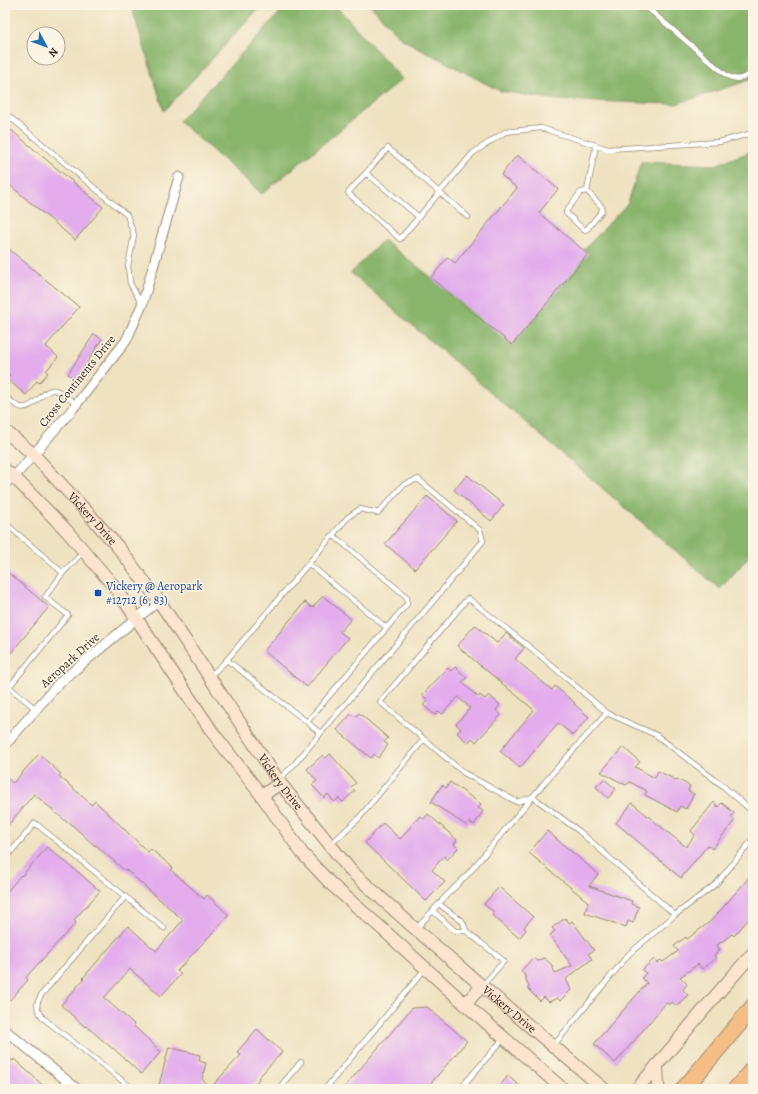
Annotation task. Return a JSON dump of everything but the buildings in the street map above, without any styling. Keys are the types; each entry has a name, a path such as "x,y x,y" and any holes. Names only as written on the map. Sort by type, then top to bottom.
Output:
{"highway":[{"path":"686,1087 753,1007"},
{"path":"736,1089 753,1069"}],"main road":[{"name":"Vickery Drive","path":"5,431 33,454 118,547 159,601 279,782 351,871 416,930 604,1089"},
{"name":"Vickery Drive","path":"10,473 66,530 118,591 213,733 262,796 302,853 332,885 563,1089"},
{"path":"262,796 279,782"},
{"path":"637,1089 753,953"},
{"path":"465,1004 482,986"},
{"path":"657,1065 659,1089"}],"street":[{"name":"Cross Continents Drive","path":"10,473 33,454 76,404 126,341 142,305 179,177"},
{"name":"Aeropark Drive","path":"5,746 59,684 159,601"},
{"path":"5,1030 77,1089"}],"lane":[{"path":"644,5 732,79 737,80 753,73"},
{"path":"5,113 127,215 134,235 128,266 130,283 142,305"},
{"path":"468,217 440,192 388,148 348,193 400,240 419,217 440,192 473,153 505,132 541,128 608,149 719,142 753,133"},
{"path":"587,191 596,145"},
{"path":"366,173 419,217"},
{"path":"587,191 602,206 602,211 587,229 584,230 566,213 581,192 587,191"},
{"path":"5,396 14,404 20,407 26,407 52,390 56,390 76,404"},
{"path":"5,488 10,473"},
{"path":"209,677 227,660 348,517 360,509 378,513 403,485 418,479 480,530 483,541 279,782"},
{"path":"5,523 63,573"},
{"path":"307,722 407,604 407,597 333,535"},
{"path":"36,709 9,687 68,615 45,597 63,573 84,551"},
{"path":"309,564 387,628"},
{"path":"533,797 517,802 464,773 380,702 468,598 537,653 607,713 656,735 723,786 753,812"},
{"path":"227,660 320,733"},
{"path":"416,930 468,874 564,760 607,713"},
{"path":"330,845 359,818 424,739"},
{"path":"533,797 578,831 675,916"},
{"path":"5,859 35,823 164,928"},
{"path":"553,1046 629,954 716,884 753,839"},
{"path":"125,897 42,994 37,1002 38,1011 43,1018 132,1089"},
{"path":"439,904 463,922 466,931 504,960 482,986"},
{"path":"433,911 455,931 466,931"},
{"path":"325,1089 426,968"},
{"path":"460,1089 504,1038"},
{"path":"278,1089 301,1062"}],"green space":[{"path":"131,5 262,5 164,111"},
{"path":"287,5 335,5 402,79 262,194 179,121"},
{"path":"370,5 753,5 753,79 676,104 558,100 500,91 402,39"},
{"path":"753,151 753,552 720,589 351,273 383,240 505,334 628,203 641,162 715,165"}],"place":[{"name":"Vickery @ Aeropark #12712 (6, 83)","path":"98,593"}]}
